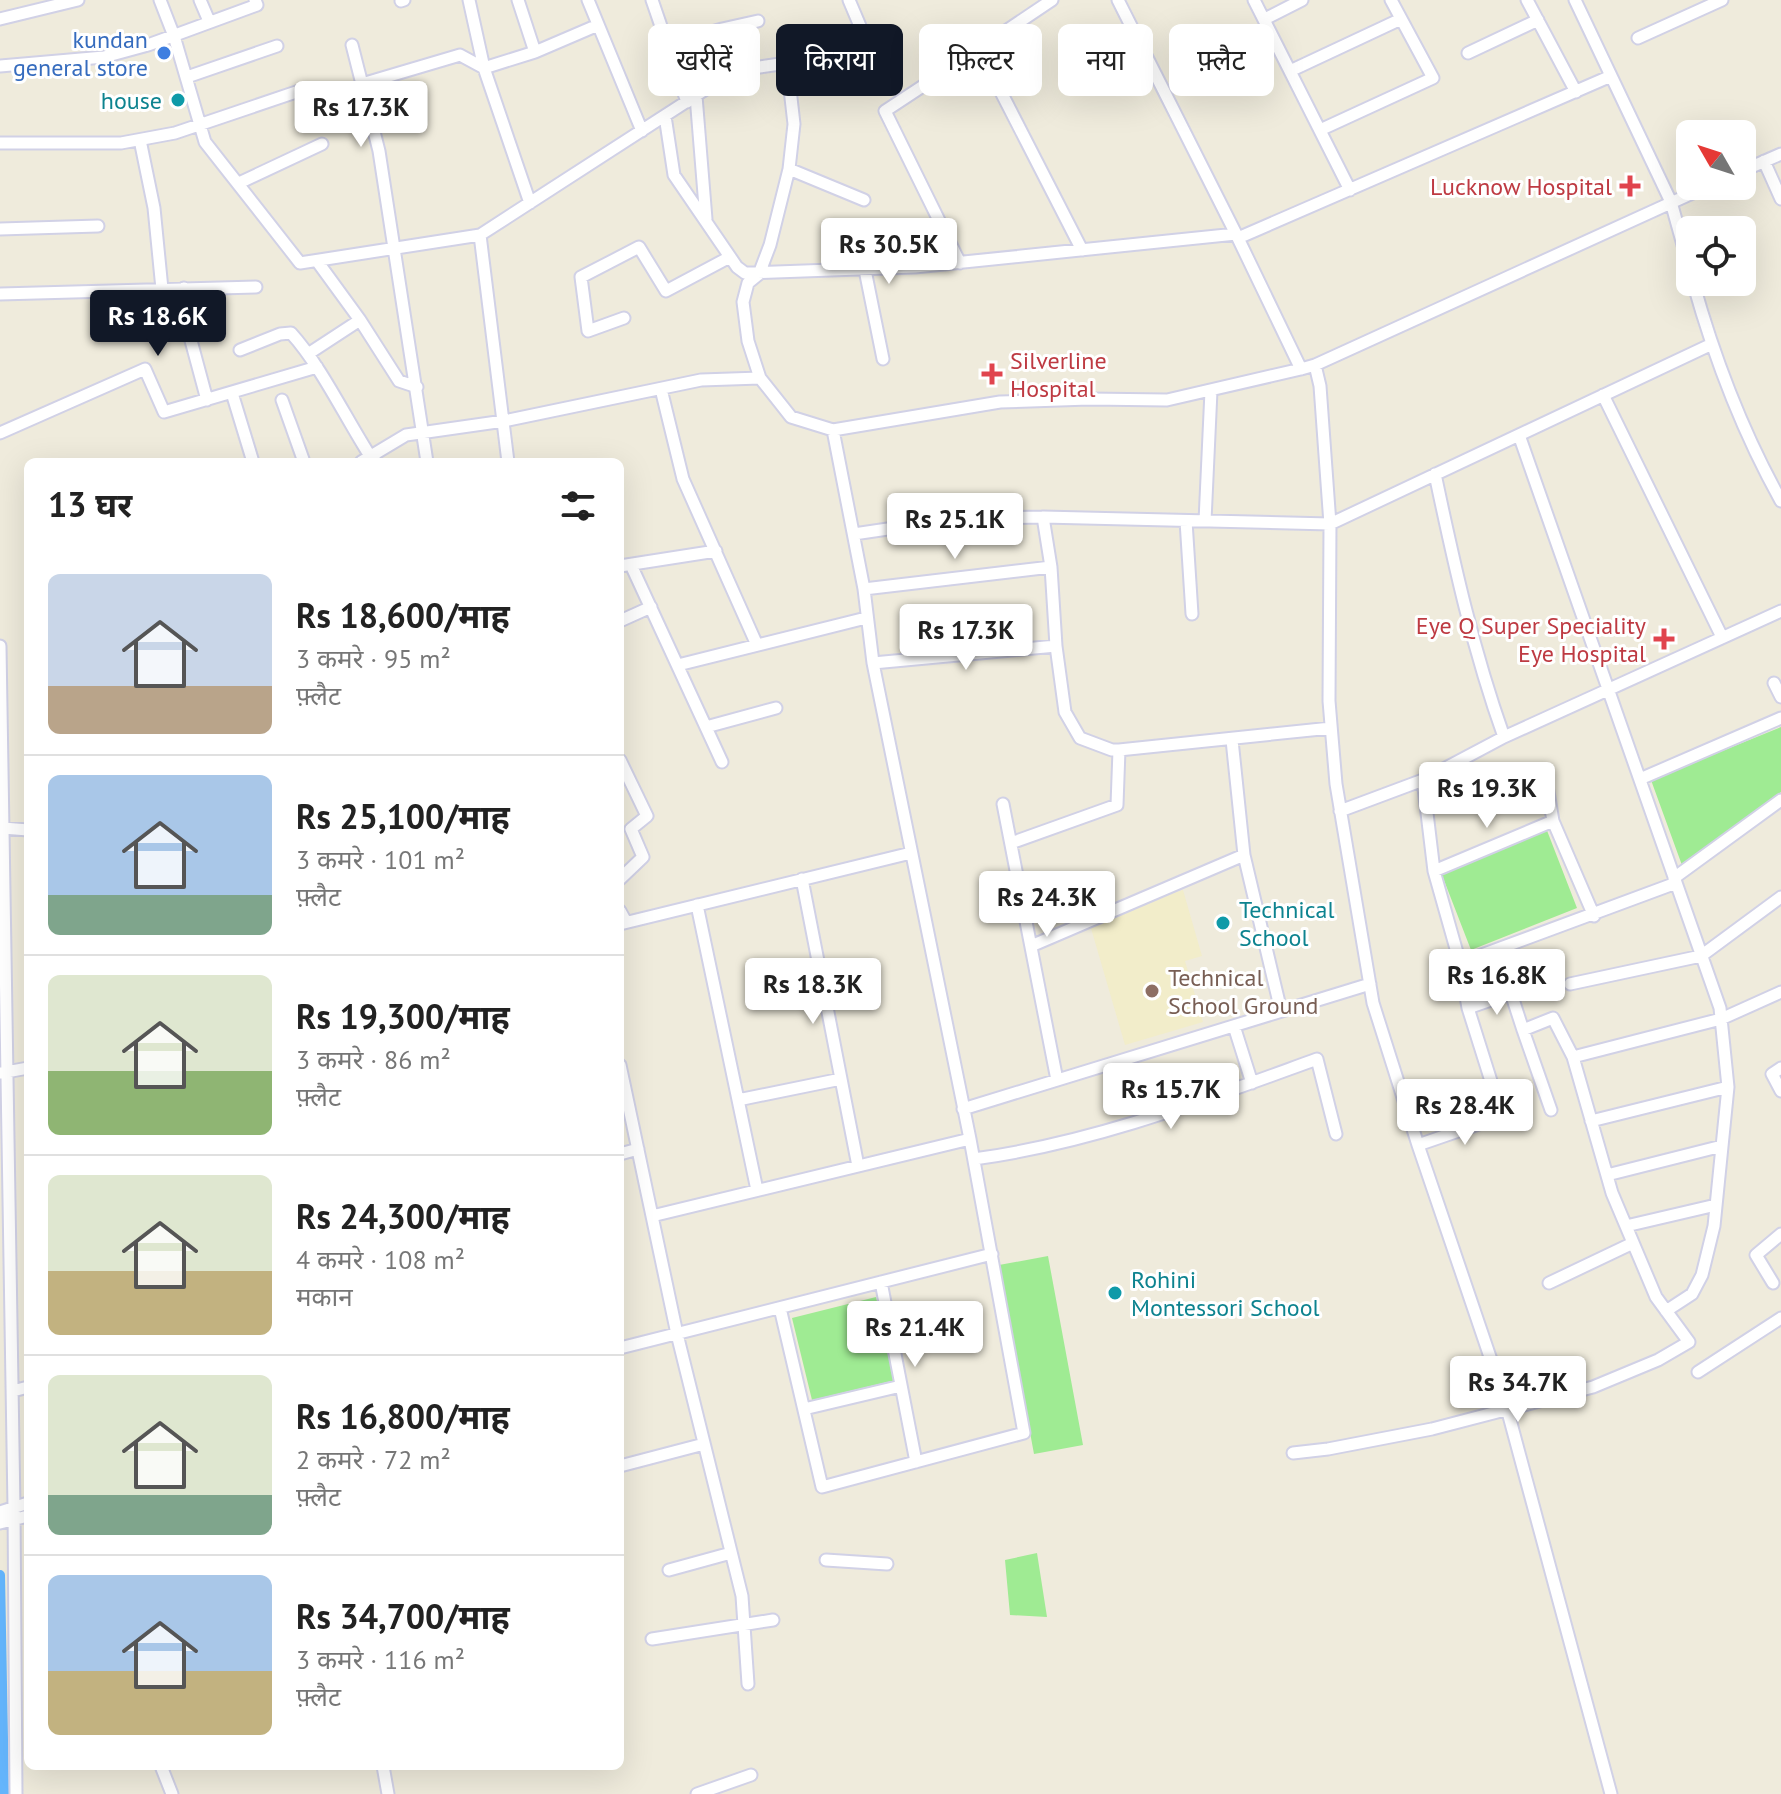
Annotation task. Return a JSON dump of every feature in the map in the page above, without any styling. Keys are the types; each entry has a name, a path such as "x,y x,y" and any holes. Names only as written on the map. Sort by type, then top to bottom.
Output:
{"street":[{"path":"0,19 78,0"},
{"path":"160,0 187,77 205,142 300,263 480,235 692,99 746,69 776,65"},
{"path":"200,0 209,21"},
{"path":"0,66 104,57 174,36 257,5 255,0"},
{"path":"469,0 484,68 530,203"},
{"path":"518,0 535,52"},
{"path":"588,0 642,131"},
{"path":"652,0 661,24"},
{"path":"849,0 859,24"},
{"path":"1016,24 1052,0"},
{"path":"1118,0 1301,369"},
{"path":"1254,0 1350,190"},
{"path":"1265,19 1302,0"},
{"path":"1320,130 1433,78 1391,0"},
{"path":"1527,0 1576,92"},
{"path":"1575,0 1671,202 1676,220"},
{"path":"1638,38 1722,0"},
{"path":"1290,71 1401,19"},
{"path":"1468,53 1538,20"},
{"path":"744,24 758,21"},
{"path":"0,143 121,143 140,140 175,133 302,90 315,106 460,55 484,68 535,52 598,25"},
{"path":"352,45 379,151 427,458"},
{"path":"187,77 277,46"},
{"path":"665,116 674,175 741,271 759,274 865,270 1237,236 1611,76"},
{"path":"919,89 885,111 960,263"},
{"path":"691,96 706,220"},
{"path":"791,96 794,124 789,169 759,274 748,283 743,302 748,341 760,378 791,417 833,430 1000,402 1167,400 1301,369 1676,200"},
{"path":"1003,96 1082,250"},
{"path":"140,140 154,208 162,289"},
{"path":"239,183 322,144"},
{"path":"1756,165 1781,154"},
{"path":"1764,161 1781,199"},
{"path":"789,169 864,200"},
{"path":"0,229 98,226"},
{"path":"480,235 508,458"},
{"path":"624,318 588,331 581,277 639,247 666,291 730,257"},
{"path":"317,261 399,381 417,387"},
{"path":"865,270 883,359"},
{"path":"0,294 256,287"},
{"path":"184,288 189,333 207,400"},
{"path":"1697,296 1712,344 1764,471 1781,501"},
{"path":"308,354 360,320"},
{"path":"240,350 280,334 291,333 317,367 368,458"},
{"path":"854,534 955,519 1043,517 1330,524 1712,344"},
{"path":"1315,365 1320,386 1330,524 1331,728 1340,811 1373,1003 1507,1409 1611,1794"},
{"path":"0,433 145,369 164,412 317,367"},
{"path":"372,458 406,435 504,421 701,380 760,378"},
{"path":"661,389 683,479 757,645"},
{"path":"1205,521 1211,391"},
{"path":"232,393 252,458"},
{"path":"1603,395 1722,637"},
{"path":"282,400 303,458"},
{"path":"780,1308 822,1487 1024,1433 974,1159 873,663 864,589 833,430"},
{"path":"1519,435 1720,1008 1728,1087 1716,1205 1702,1275 1692,1294 1666,1311"},
{"path":"1435,474 1472,640 1504,737"},
{"path":"1043,517 1065,712 1080,738 1119,750 1331,728"},
{"path":"1186,521 1192,614"},
{"path":"716,551 626,566 651,607 722,762"},
{"path":"864,589 1051,567"},
{"path":"624,619 651,607"},
{"path":"1340,811 1423,780 1504,737 1781,611"},
{"path":"678,665 866,618"},
{"path":"0,646 3,1073 13,1391 7,1515 16,1794"},
{"path":"873,663 1056,646"},
{"path":"1774,683 1781,697"},
{"path":"706,727 776,708"},
{"path":"1640,779 1781,718"},
{"path":"1232,740 1244,855 1281,1011"},
{"path":"1011,843 1117,805 1119,750"},
{"path":"624,768 647,816 631,829 643,857 624,875"},
{"path":"1418,1145 1502,1116 1468,1008 1460,963 1434,871 1423,780"},
{"path":"1547,786 1553,821 1594,916"},
{"path":"1460,963 1594,916 1675,880 1781,800"},
{"path":"1003,804 1057,1080"},
{"path":"1434,871 1553,821"},
{"path":"3,828 24,830"},
{"path":"624,923 911,853"},
{"path":"1031,946 1244,855"},
{"path":"802,879 858,1166"},
{"path":"1570,984 1701,956 1781,897"},
{"path":"697,905 757,1190"},
{"path":"963,1109 1370,984"},
{"path":"1573,1057 1721,1019 1781,992"},
{"path":"1468,1008 1511,993 1551,1110"},
{"path":"1293,1453 1432,1429 1593,1387 1658,1360 1689,1342 1656,1297 1633,1243 1607,1175 1573,1057 1553,1018 1523,1030"},
{"path":"1234,1026 1252,1083"},
{"path":"974,1159 1025,1152 1152,1119 1317,1059 1336,1134"},
{"path":"1781,1068 1772,1074 1781,1091"},
{"path":"3,1073 24,1069"},
{"path":"738,1100 841,1079"},
{"path":"1591,1121 1728,1087"},
{"path":"624,1089 677,1334 742,1596 748,1684"},
{"path":"652,1216 970,1139"},
{"path":"1607,1175 1722,1146"},
{"path":"624,1153 638,1149"},
{"path":"1626,1226 1716,1205"},
{"path":"1773,1283 1756,1255 1781,1234"},
{"path":"1549,1283 1633,1243"},
{"path":"624,1347 992,1254"},
{"path":"881,1282 916,1462"},
{"path":"1698,1372 1781,1318"},
{"path":"804,1409 901,1386"},
{"path":"13,1391 24,1388"},
{"path":"624,1465 704,1444"},
{"path":"669,1570 731,1553"},
{"path":"826,1560 887,1564"},
{"path":"652,1639 773,1620"},
{"path":"163,1770 172,1794"},
{"path":"384,1770 388,1794"},
{"path":"697,1794 751,1775"}],"shaded area":[{"name":"Technical School Ground","path":"1183,890 1202,956 1185,961 1203,1022 1125,1045 1088,918"}],"green space":[{"path":"1781,727 1781,792 1683,868 1651,780"},
{"path":"1546,828 1577,908 1471,950 1440,870"},
{"path":"1048,1256 1083,1445 1034,1454 999,1265"},
{"path":"876,1297 896,1380 812,1400 792,1318"},
{"path":"1037,1553 1047,1617 1010,1615 1005,1560"}],"waterway":[{"path":"0,1575 4,1794"}],"place":[{"name":"kundan general store","path":"164,53"},
{"name":"house","path":"178,100"},
{"name":"Lucknow Hospital","path":"1630,186"},
{"name":"Silverline Hospital","path":"992,374"},
{"name":"Eye Q Super Speciality Eye Hospital","path":"1664,639"},
{"name":"Technical School","path":"1223,923"},
{"name":"Technical School Ground","path":"1152,991"},
{"name":"Rohini Montessori School","path":"1115,1293"}]}
